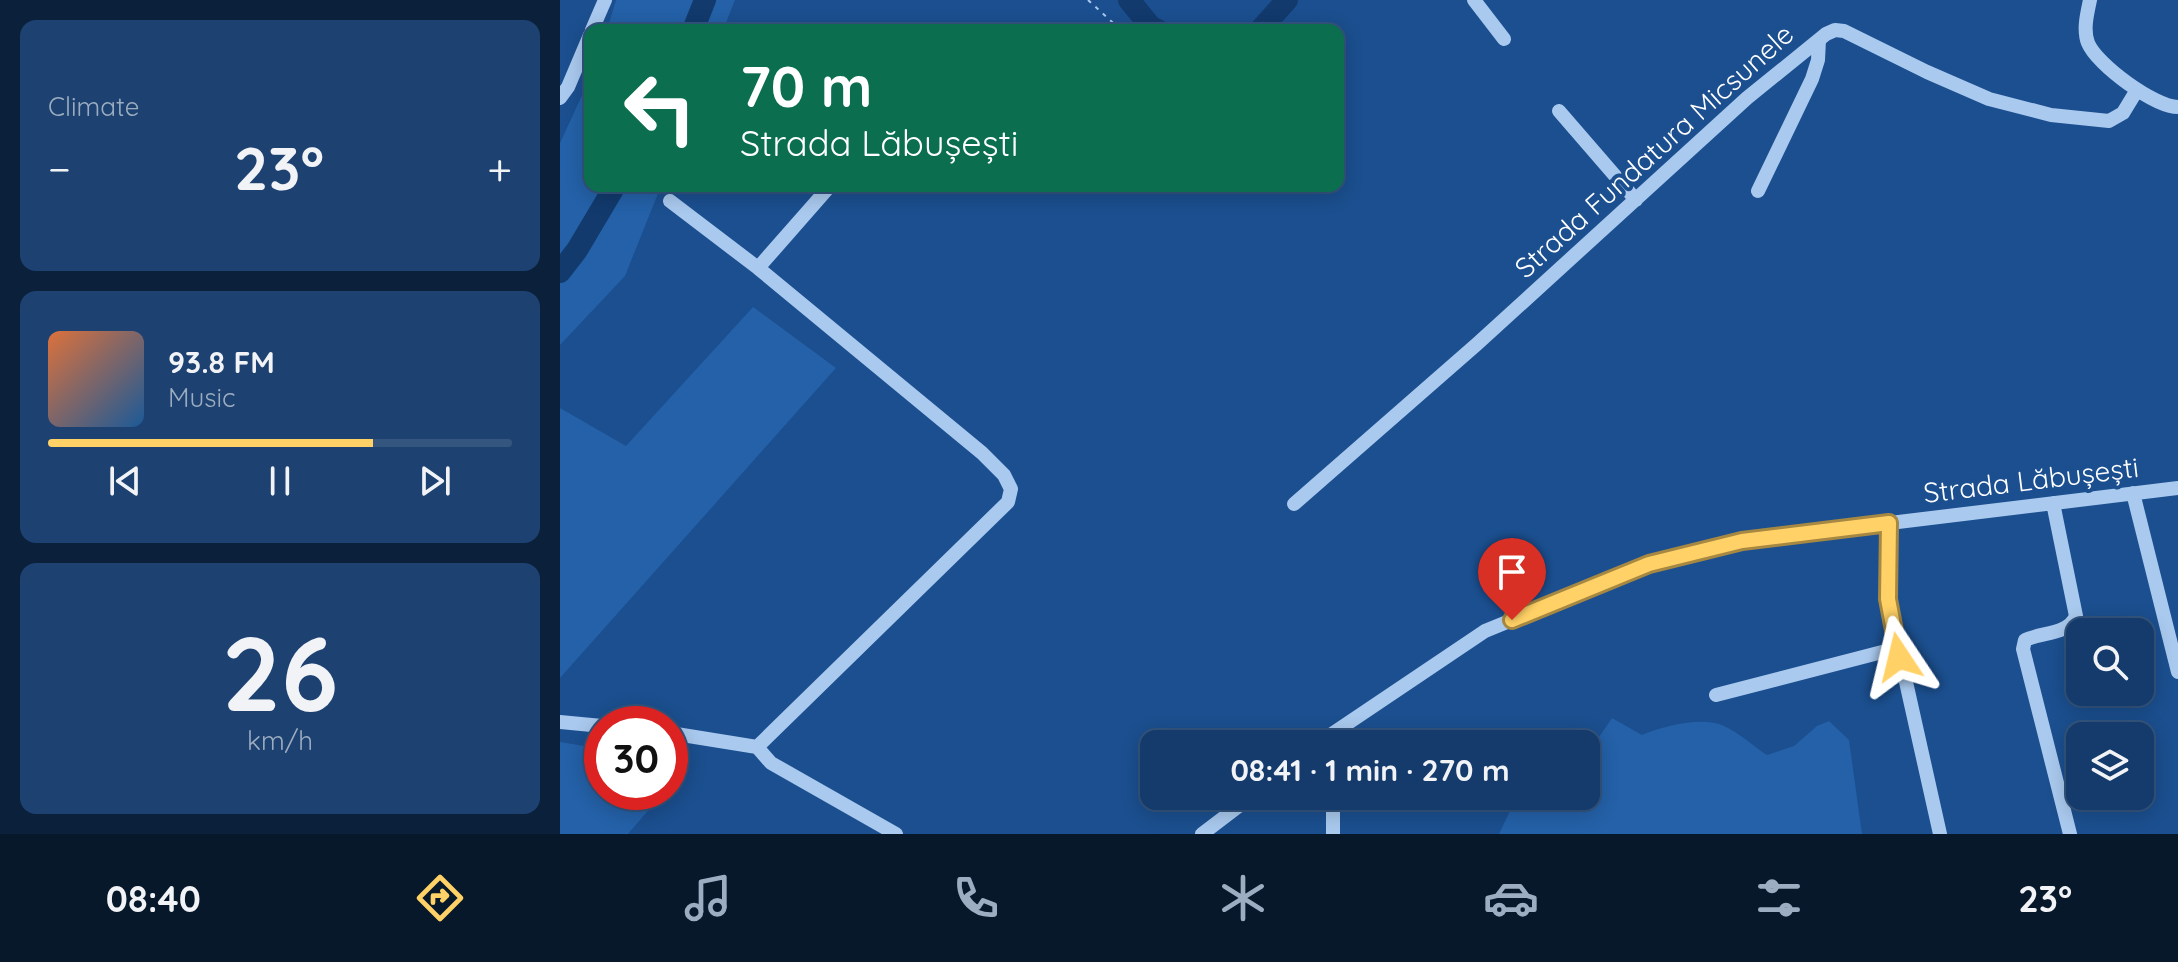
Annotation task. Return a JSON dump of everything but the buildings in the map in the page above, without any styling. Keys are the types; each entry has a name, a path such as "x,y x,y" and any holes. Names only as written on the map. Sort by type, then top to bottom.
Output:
{"street":[{"path":"594,24 605,0"},
{"path":"1474,0 1504,39"},
{"path":"2090,0 2085,32 2089,46 2137,90 2169,107 2178,107"},
{"name":"Strada Fundatura Micsunele","path":"1294,504 1477,344 1747,98 1835,30 1844,31 1989,99 2051,115 2109,121 2123,113 2137,90"},
{"path":"1758,191 1812,79 1818,60 1819,40"},
{"path":"560,98 584,49"},
{"path":"1559,111 1636,200"},
{"path":"758,268 825,192"},
{"path":"670,201 758,268 982,453 1004,475 1011,489 1008,502 757,747"},
{"name":"Strada Lăbușești","path":"1343,730 1485,631 1649,564 1742,541 2178,488"},
{"path":"2133,493 2178,672"},
{"path":"2053,503 2076,616 2072,625 2065,629 2025,640 2023,649 2070,834"},
{"path":"1889,523 1888,599 1894,641 1940,834"},
{"path":"1716,695 1886,651 1894,641"},
{"path":"560,722 584,724"},
{"path":"688,736 757,747 771,763 896,834"},
{"path":"1202,834 1234,810"},
{"path":"1333,810 1333,834"}],"path":[{"path":"1088,0 1114,24"}],"shaded area":[{"path":"616,0 735,0 725,24 609,24"},
{"path":"584,91 584,192 659,192 625,276 560,345 560,143"},
{"path":"753,307 836,368 560,678 560,408 626,446"},
{"path":"1612,718 1642,735 1683,723 1715,723 1736,732 1767,755 1794,746 1817,726 1829,721 1849,740 1862,834 1499,834 1510,810 1600,810 1600,736"},
{"path":"560,742 584,746 584,810 649,810 628,834 560,834"}],"waterway":[{"path":"695,24 705,0"},
{"path":"1129,0 1149,24"},
{"path":"1265,24 1287,0"},
{"path":"560,272 577,250 611,192"}],"route":[{"path":"1512,620 1649,564 1742,541 1889,523 1888,599 1899,657"}]}
